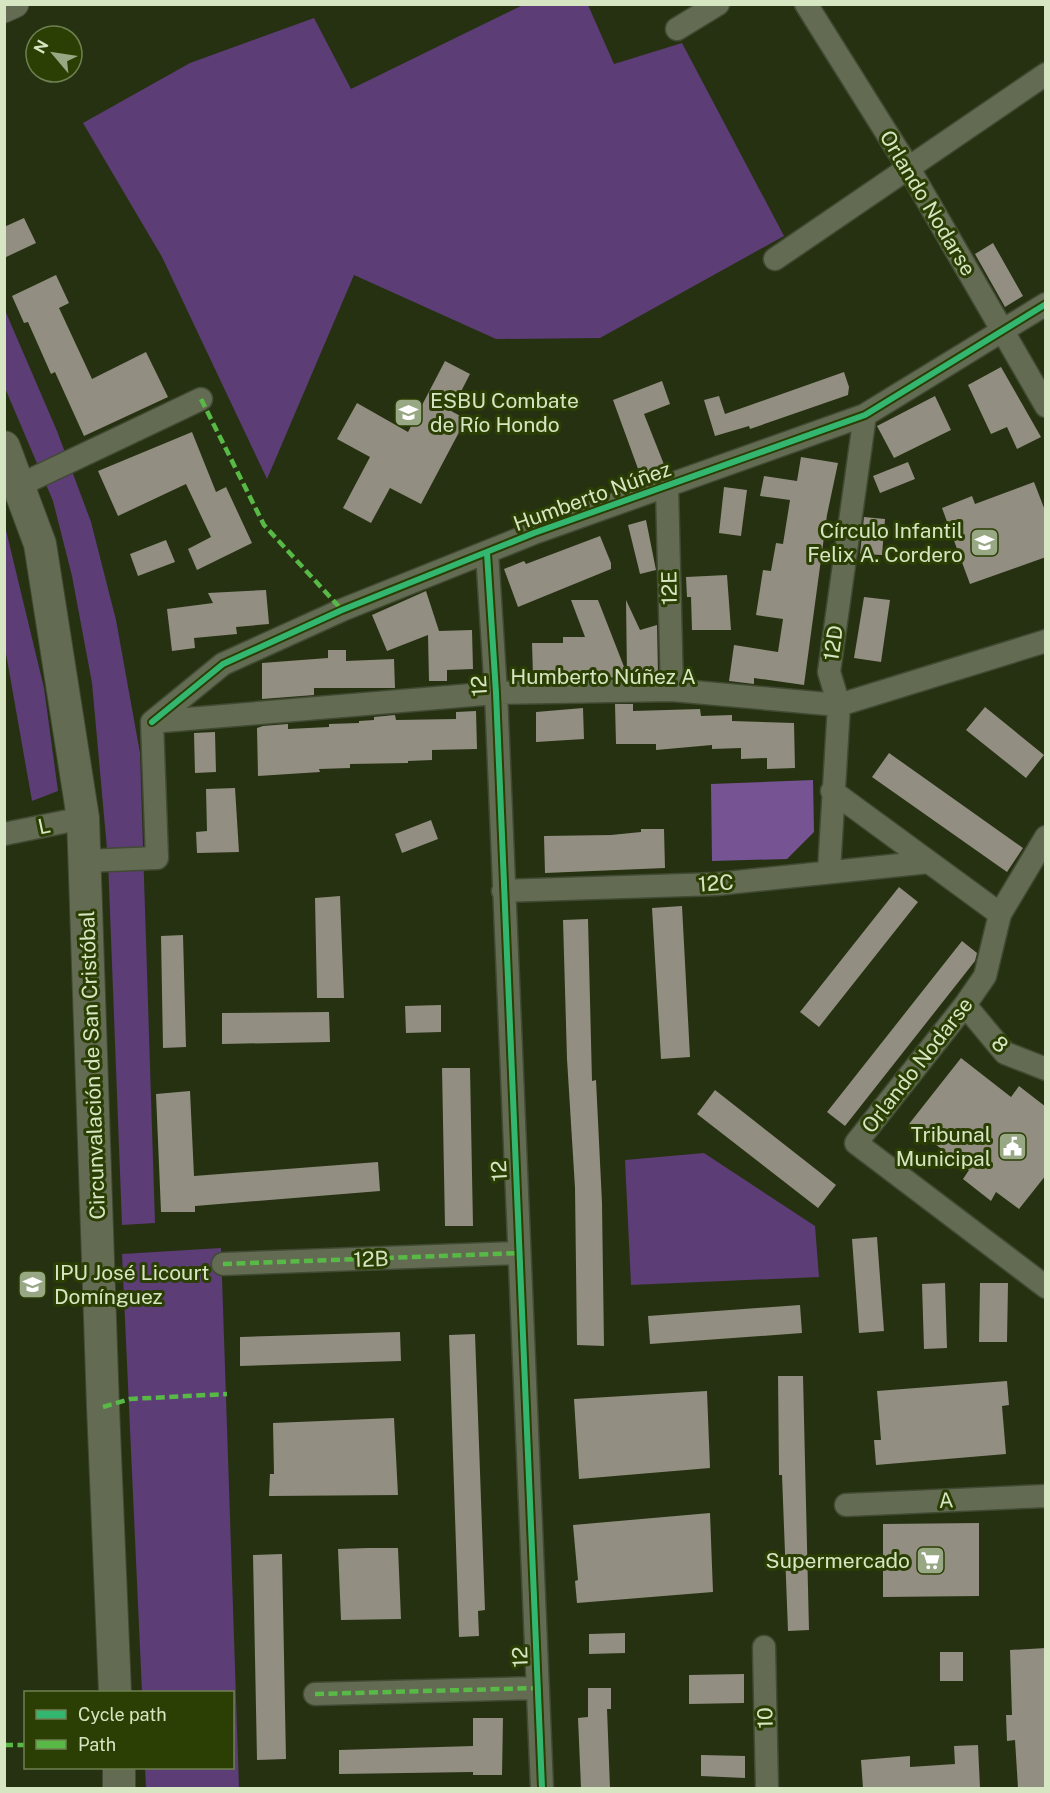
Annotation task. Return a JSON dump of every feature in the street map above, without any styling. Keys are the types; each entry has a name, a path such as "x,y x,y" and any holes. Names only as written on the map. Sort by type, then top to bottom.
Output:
{"main road":[{"name":"Circunvalación de San Cristóbal","path":"4,447 40,544 83,818 115,1691"},
{"path":"118,1769 119,1788"}],"street":[{"path":"4,9 15,4"},
{"path":"677,30 718,4"},
{"name":"Orlando Nodarse","path":"806,4 908,167 1046,406"},
{"path":"775,259 1046,74"},
{"name":"Humberto Núñez","path":"152,722 223,664 342,610 534,533 865,415 1046,304"},
{"path":"20,485 201,399"},
{"name":"12D","path":"829,871 832,791 839,705 829,672 865,415"},
{"name":"12E","path":"667,487 672,690"},
{"name":"12","path":"487,553 496,693 542,1788"},
{"name":"Humberto Núñez A","path":"152,722 496,693 672,690 839,705 1046,641"},
{"path":"86,861 157,858 152,722"},
{"path":"832,791 1000,914"},
{"name":"L","path":"4,834 83,818"},
{"name":"Orlando Nodarse","path":"1046,837 1000,914 985,976 965,1005 856,1143 1046,1287"},
{"name":"12C","path":"503,891 717,884 928,862"},
{"name":"8","path":"965,1005 1005,1053 1046,1069"},
{"name":"12B","path":"223,1264 519,1253"},
{"name":"A","path":"846,1505 1046,1496"},
{"name":"10","path":"764,1647 767,1788"},
{"path":"315,1694 538,1688"}],"shaded area":[{"path":"523,5 588,5 614,64 682,43 784,236 600,338 496,339 354,275 267,479 162,257 83,123 190,63 314,18 351,89"},
{"path":"4,308 57,431 91,522 116,620 140,753 155,1223 122,1225 108,860 92,683 72,576 53,501 5,388"},
{"path":"4,522 44,688 58,791 32,801 5,648"},
{"path":"813,780 814,832 787,859 712,861 711,784"},
{"path":"704,1153 815,1226 819,1277 631,1285 625,1160"},
{"path":"221,1248 239,1788 146,1788 145,1769 234,1769 234,1691 142,1691 122,1254"}],"building":[{"path":"24,218 36,243 4,258 4,227"},
{"path":"993,243 1023,296 1005,307 975,254"},
{"path":"56,275 69,303 59,308 92,379 146,352 168,397 84,436 55,372 51,374 28,322 24,323 12,296"},
{"path":"445,361 470,374 451,411 466,419 421,504 390,488 371,523 343,508 370,457 337,439 357,403 408,432"},
{"path":"1001,367 1041,437 1017,449 1007,427 991,434 968,385"},
{"path":"844,372 849,387 848,395 750,429 749,426 715,436 704,400 719,396 725,414"},
{"path":"662,381 670,404 644,414 665,467 641,477 613,400"},
{"path":"935,396 951,430 894,458 877,426"},
{"path":"192,432 216,492 226,487 252,543 197,570 188,549 211,537 186,484 118,516 98,471"},
{"path":"801,457 838,463 827,515 804,685 754,678 754,684 729,681 734,645 778,652 783,619 756,615 763,570 771,571 776,543 783,544 790,500 760,496 764,476 797,481"},
{"path":"908,462 915,479 880,493 873,476"},
{"path":"1034,482 1046,513 1046,557 970,584 942,508 972,496 975,504"},
{"path":"724,487 747,490 741,536 719,533"},
{"path":"864,517 885,519 882,555 860,554"},
{"path":"646,520 656,570 640,574 628,525"},
{"path":"600,536 611,563 611,569 518,607 504,569 524,561 526,564"},
{"path":"166,540 175,562 138,576 130,554"},
{"path":"727,575 731,630 692,630 691,597 687,597 686,577"},
{"path":"266,590 269,624 236,627 237,634 194,638 195,648 172,651 167,609 213,603 208,593"},
{"path":"426,591 439,631 472,630 473,669 447,670 447,681 429,681 428,635 387,651 372,615"},
{"path":"864,597 890,600 881,662 854,658"},
{"path":"571,600 598,600 628,677 592,678 591,674 533,676 532,643 563,643 563,637 585,637"},
{"path":"626,600 640,630 657,625 658,674 627,675"},
{"path":"328,650 346,650 346,661 394,659 395,688 314,688 314,695 262,699 262,663 328,658"},
{"path":"615,704 633,704 633,711 700,709 701,716 732,715 732,721 794,723 795,768 767,769 767,758 741,759 741,748 712,749 712,745 656,750 656,744 616,744"},
{"path":"985,707 1044,755 1026,778 966,730"},
{"path":"583,708 584,739 536,742 536,712"},
{"path":"476,711 477,749 432,750 432,760 408,761 408,763 350,764 350,768 319,769 320,772 258,776 257,728 263,726 288,724 288,729 329,727 329,724 359,723 359,721 374,720 374,717 395,715 396,720 456,719 456,712"},
{"path":"215,732 216,772 195,773 194,733"},
{"path":"889,753 1023,848 1007,872 872,777"},
{"path":"235,788 239,852 197,853 196,832 207,831 206,789"},
{"path":"431,820 438,839 402,853 395,834"},
{"path":"641,829 664,829 665,868 545,873 544,836 611,835 641,832"},
{"path":"899,887 918,902 819,1027 800,1012"},
{"path":"340,896 344,998 317,998 315,898"},
{"path":"682,906 690,1057 661,1059 652,908"},
{"path":"588,919 592,1081 596,1080 602,1203 604,1346 577,1345 575,1188 567,1059 563,920"},
{"path":"183,935 186,1047 163,1048 161,936"},
{"path":"962,941 977,953 975,961 845,1126 827,1112"},
{"path":"441,1005 441,1032 406,1033 405,1006"},
{"path":"329,1012 330,1042 222,1044 222,1013"},
{"path":"961,1058 1011,1097 1019,1086 1046,1107 1046,1175 1019,1209 996,1192 991,1201 963,1179 969,1170 909,1124"},
{"path":"442,1068 470,1068 473,1226 445,1226"},
{"path":"715,1090 836,1185 818,1208 697,1114"},
{"path":"190,1091 194,1176 378,1162 380,1191 195,1206 195,1212 161,1212 156,1094"},
{"path":"877,1237 884,1331 859,1333 852,1239"},
{"path":"945,1283 947,1348 924,1349 922,1284"},
{"path":"980,1283 1008,1283 1007,1342 979,1342"},
{"path":"800,1305 802,1333 650,1344 648,1316"},
{"path":"400,1332 401,1361 240,1366 240,1337"},
{"path":"475,1334 485,1610 478,1611 479,1636 459,1637 449,1335"},
{"path":"778,1376 803,1376 809,1630 788,1631 782,1475 779,1475"},
{"path":"1007,1381 1009,1405 1002,1406 1006,1454 876,1465 874,1440 881,1440 877,1391"},
{"path":"707,1391 710,1468 579,1479 574,1399"},
{"path":"394,1418 398,1495 269,1496 270,1474 274,1474 273,1423"},
{"path":"710,1513 713,1592 577,1603 575,1581 578,1580 573,1525"},
{"name":"Supermercado","path":"979,1523 979,1596 883,1597 883,1524"},
{"path":"398,1548 401,1619 341,1620 338,1549"},
{"path":"282,1554 286,1759 257,1760 253,1555"},
{"path":"625,1633 625,1653 589,1654 589,1634"},
{"path":"1046,1648 1046,1788 1018,1788 1015,1740 1007,1741 1006,1715 1012,1715 1010,1650"},
{"path":"940,1652 963,1652 963,1681 940,1681"},
{"path":"744,1674 744,1703 689,1704 689,1675"},
{"path":"588,1688 611,1688 611,1709 607,1709 610,1788 581,1788 578,1718 588,1717"},
{"path":"473,1718 503,1718 502,1775 473,1775 473,1772 339,1774 339,1750 473,1746"},
{"path":"978,1745 980,1788 863,1788 861,1760 910,1756 910,1767 955,1764 954,1746"},
{"path":"701,1755 745,1756 745,1778 701,1776"}],"marked path":[{"path":"201,399 264,525 342,610"},
{"path":"223,1264 519,1253"},
{"path":"103,1407 130,1399 227,1394"},
{"path":"315,1694 538,1688"},
{"path":"4,1745 24,1745"}],"cycle path":[{"path":"152,722 223,664 342,610 534,533 865,415 1046,304"},
{"path":"487,553 496,693 542,1788"}],"place":[{"name":"ESBU Combate de Río Hondo","path":"409,412"},
{"name":"Círculo Infantil Felix A. Cordero","path":"984,542"},
{"name":"Tribunal Municipal","path":"1012,1146"},
{"name":"IPU José Licourt Domínguez","path":"33,1284"},
{"name":"Supermercado","path":"931,1560"}]}
